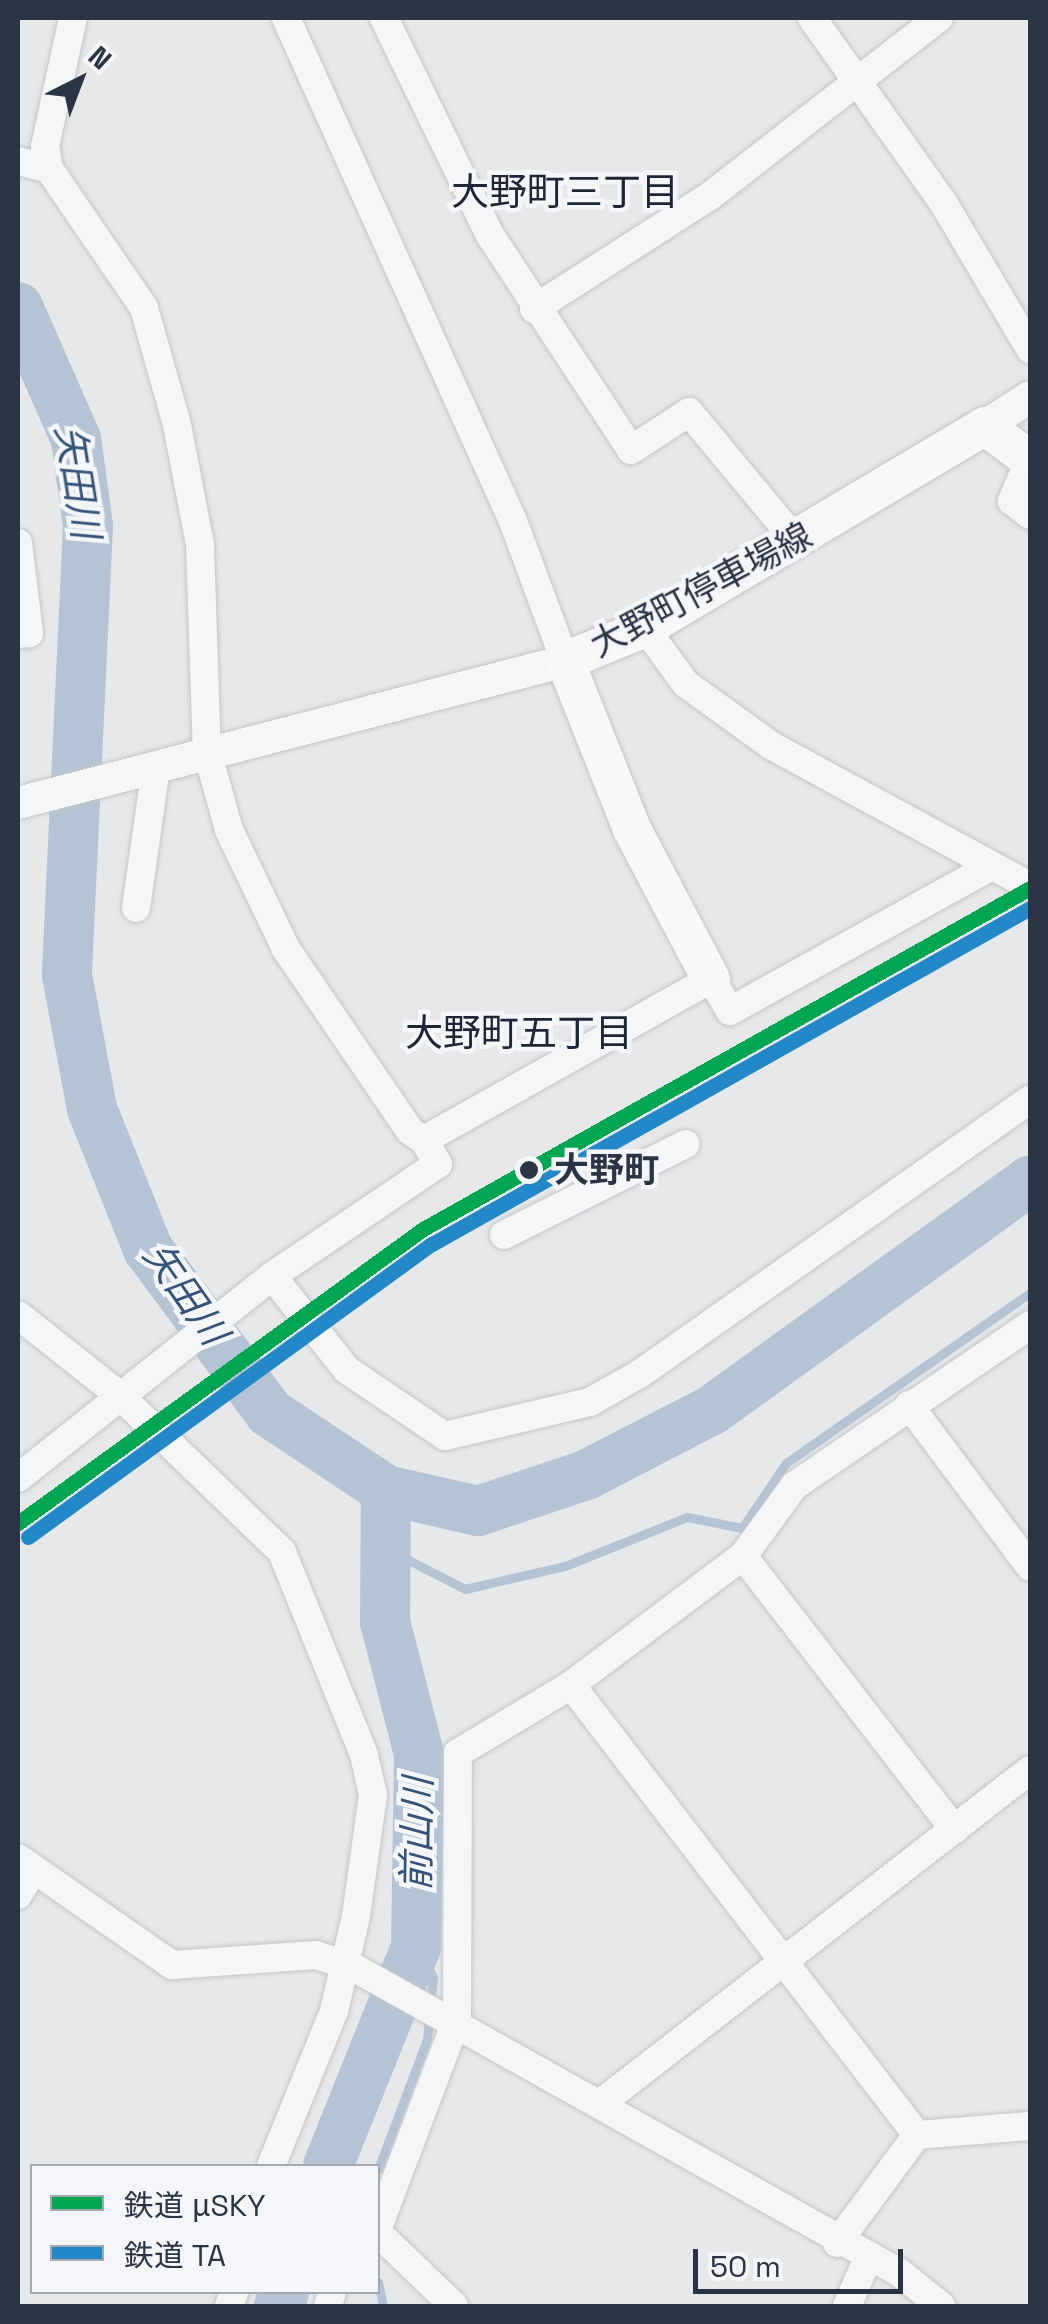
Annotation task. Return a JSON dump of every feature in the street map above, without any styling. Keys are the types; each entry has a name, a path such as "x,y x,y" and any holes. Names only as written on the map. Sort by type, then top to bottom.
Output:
{"main road":[{"name":"大野町停車場線","path":"712,979 632,829 565,661 646,628 985,426"},
{"path":"985,426 1030,459"}],"street":[{"path":"18,1478 272,1276 438,1164 424,1140 382,1098 278,936 229,830 207,752 200,545 172,410 121,263 49,169 45,146 73,18"},
{"path":"18,803 565,661 512,521 286,18"},
{"path":"384,18 534,309 632,450 689,412 796,541"},
{"path":"812,18 860,81 1030,349"},
{"path":"534,309 660,232 940,18"},
{"path":"18,161 49,169"},
{"path":"985,426 1030,397"},
{"path":"1030,459 1012,501 1030,514"},
{"path":"18,543 29,633 18,634"},
{"path":"646,628 686,684 772,746 1030,886"},
{"path":"136,908 148,770"},
{"path":"424,1140 712,979 730,1010 990,867"},
{"path":"272,1276 346,1370 422,1423 445,1436 505,1428 590,1402 641,1373 1030,1100"},
{"path":"504,1235 686,1144"},
{"path":"18,1315 119,1394 282,1552 364,1755 370,1850 347,1964 334,2011 272,2164"},
{"path":"380,2224 450,2017 458,1752 571,1686 743,1556 794,1486 1030,1326"},
{"path":"909,1405 1030,1567"},
{"path":"743,1556 955,1830"},
{"path":"571,1686 916,2135"},
{"path":"601,2103 1030,1770"},
{"path":"22,1875 172,1966 316,1955 347,1964 450,2017 837,2243 869,2256 941,2306"},
{"path":"837,2243 916,2135 1030,2126"},
{"path":"380,2232 454,2306"},
{"path":"846,2306 869,2256"}],"waterway":[{"name":"矢田川","path":"18,307 76,439 88,526 67,975 92,1109 148,1249 270,1413 386,1490 478,1511 586,1475 712,1410 1030,1181"},
{"path":"385,1548 465,1589 565,1566 687,1517 742,1528 786,1463 1030,1293"},
{"name":"前山川","path":"329,2164 416,1947 419,1754 385,1622 386,1490"},
{"path":"380,2164 427,2039 433,1977 416,1947"},
{"path":"380,2292 383,2306"},
{"name":"前山川","path":"279,2306 283,2294"}],"rail line":[{"name":"μSKY","path":"18,1523 423,1229 1030,888"},
{"name":"TA","path":"28,1537 432,1244 1030,908"}],"place":[{"name":"大野町","path":"529,1170"}],"district":[{"name":"大野町三丁目","path":"565,193"},
{"name":"大野町五丁目","path":"519,1034"}]}
